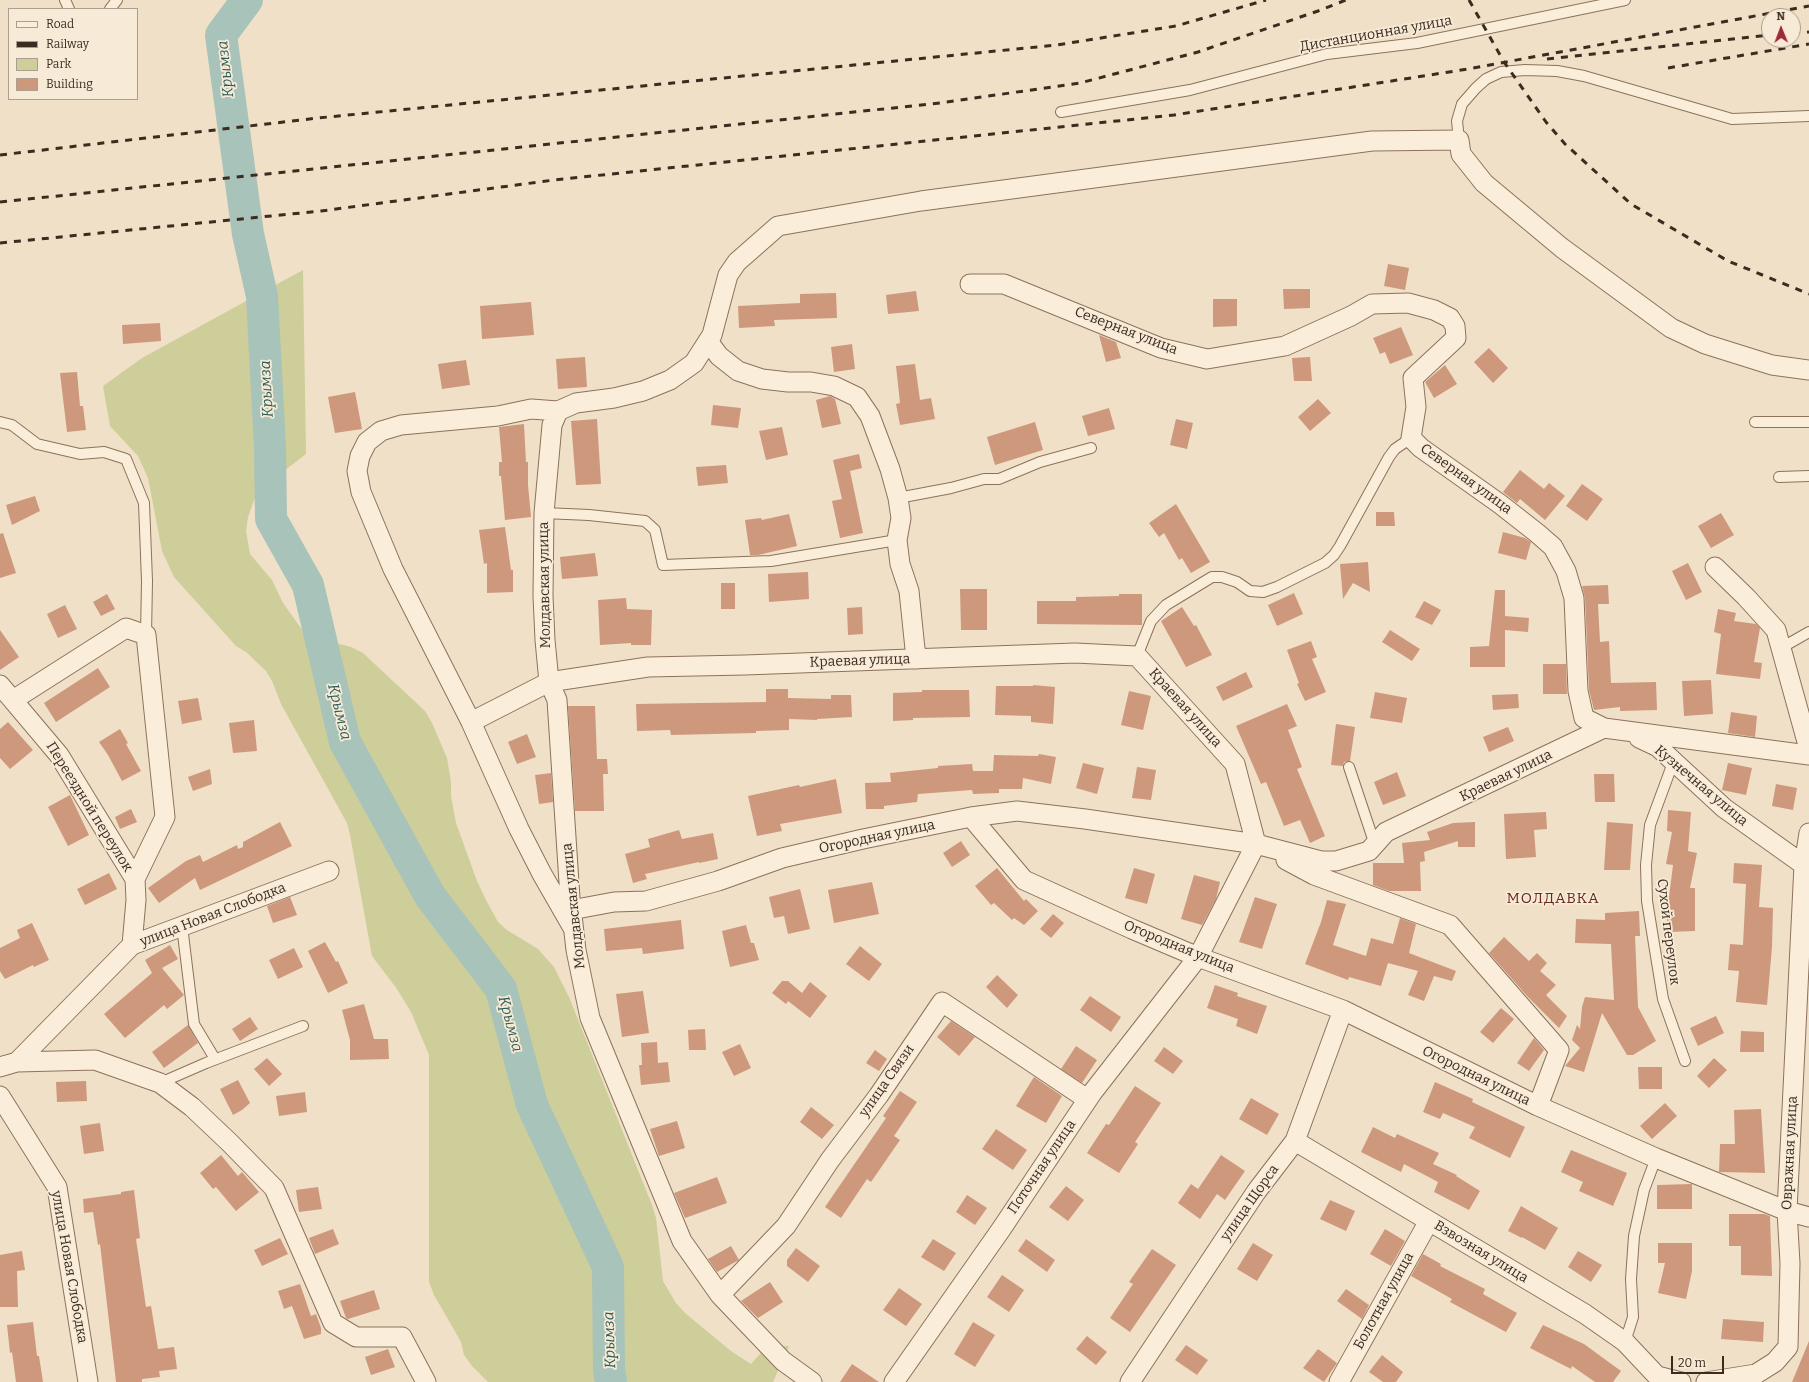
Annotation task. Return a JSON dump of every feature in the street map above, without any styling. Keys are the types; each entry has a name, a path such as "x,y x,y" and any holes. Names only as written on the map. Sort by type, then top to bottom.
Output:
{"street":[{"path":"572,919 542,874 519,829 471,722 390,562 361,492 357,471 360,456 367,442 381,431 401,425 498,416 531,409 558,411 576,403 614,398 642,391 670,380 694,363 712,335 728,275 737,262 778,226 921,201 1372,141 1459,140 1461,154 1484,183 1562,248 1671,328 1705,344 1772,365 1809,370"},
{"name":"Северная улица","path":"970,284 1004,284 1161,348 1207,359 1285,346 1351,316 1372,304 1408,303 1434,310 1450,318 1455,326 1456,338 1413,378 1416,407 1411,438 1421,448 1506,508 1553,548 1566,571 1574,598 1578,691 1584,718 1604,728"},
{"path":"708,341 719,356 738,371 762,378 788,382 811,382 834,386 857,397 870,416 890,470 898,498 901,518 897,540 900,564 909,591 915,649 918,659"},
{"name":"Молдавская улица","path":"558,411 552,432 544,513 543,596 545,640 549,682 557,700 572,919 576,950 590,1018 682,1241 720,1295 783,1361 812,1382"},
{"path":"1715,567 1776,630 1809,749"},
{"path":"13,700 126,628 146,635 165,817 135,879"},
{"name":"Краевая улица","path":"471,722 549,682 648,666 918,659 1074,653 1137,656 1235,764 1256,844 1321,861 1336,861 1369,851 1386,832 1432,812 1604,728"},
{"name":"Переездной переулок","path":"0,685 59,755 135,879 136,900 132,945"},
{"path":"1604,728 1809,755"},
{"name":"Кузнечная улица","path":"1629,732 1658,747 1674,760 1724,808 1807,868"},
{"path":"971,816 1017,811 1085,819 1256,844 1314,874 1450,925 1559,1050 1538,1106"},
{"name":"Огородная улица","path":"572,919 614,902 646,901 718,881 782,858 971,816 1024,880 1198,957 1343,1010 1538,1106 1656,1158 1787,1211 1809,1217"},
{"name":"Овражная улица","path":"1706,1382 1756,1374 1775,1362 1788,1347 1790,1263 1787,1211 1809,833"},
{"name":"Поточная улица","path":"894,1382 1002,1228 1087,1099 1198,957 1256,844"},
{"name":"улица Новая Слободка","path":"8,1065 132,945 329,871"},
{"name":"улица Связи","path":"720,1295 786,1226 830,1160 879,1095 942,1002 1087,1099"},
{"name":"улица Щорса","path":"1130,1382 1256,1192 1295,1141 1343,1010"},
{"path":"8,1065 95,1060 160,1083 192,1107 274,1188 333,1323 356,1337 402,1337 426,1382"},
{"name":"улица Новая Слободка","path":"0,1096 58,1187 88,1382"},
{"name":"Взвозная улица","path":"1295,1141 1585,1314 1624,1342 1654,1379"},
{"name":"Болотная улица","path":"1339,1382 1429,1221"},
{"path":"1654,1379 1681,1382"}],"lane":[{"path":"111,8 117,0"},
{"name":"Дистанционная улица","path":"1061,112 1190,90 1327,54 1417,43 1625,0"},
{"path":"1459,140 1456,121 1462,104 1476,88 1486,79 1502,72 1525,70 1556,71 1584,76 1732,119 1809,116"},
{"path":"0,422 12,425 37,444 80,454 104,452 126,459 144,503 147,581 146,635"},
{"path":"1755,422 1809,422"},
{"path":"1137,656 1151,621 1166,605 1212,577 1222,577 1237,582 1250,590 1262,592 1277,587 1325,563 1334,556 1389,457 1395,449 1411,438"},
{"path":"898,498 951,488 984,478 999,479 1040,462 1091,448"},
{"path":"1779,477 1809,476"},
{"path":"544,513 589,515 645,521 655,530 663,565 771,561 897,540"},
{"path":"1781,648 1809,632"},
{"name":"Сухой переулок","path":"1674,760 1650,825 1646,865 1647,901 1663,999 1684,1061"},
{"path":"1349,767 1375,845"},
{"path":"182,926 194,1024 215,1060"},
{"path":"160,1083 303,1026"},
{"path":"1624,1342 1633,1317 1631,1279 1634,1236 1644,1190 1656,1158"}],"green space":[{"path":"303,270 306,454 257,492 248,517 246,531 250,554 272,580 283,603 303,631 325,640 351,647 363,653 425,711 432,723 447,758 451,782 451,796 456,823 477,881 486,900 498,922 507,930 538,949 554,967 569,997 652,1205 656,1218 663,1281 676,1303 685,1313 731,1351 751,1364 767,1346 789,1346 773,1382 488,1382 472,1366 464,1355 461,1342 434,1295 429,1282 429,1055 411,1012 397,989 372,956 347,823 281,704 272,681 266,671 246,652 236,646 174,577 162,551 148,478 138,456 110,426 103,386 142,358"}],"building":[{"path":"1388,264 1409,268 1405,290 1384,286"},
{"path":"1283,289 1310,289 1310,308 1284,309"},
{"path":"916,291 919,311 888,314 886,295"},
{"path":"836,293 837,318 774,320 775,326 739,328 738,306 800,303 800,294"},
{"path":"1213,299 1237,299 1237,326 1213,327"},
{"path":"531,302 534,335 482,339 480,306"},
{"path":"160,323 161,341 123,344 122,325"},
{"path":"1401,327 1413,355 1390,364 1385,352 1380,354 1373,338"},
{"path":"1099,335 1116,342 1121,358 1106,362"},
{"path":"852,344 855,369 834,372 831,347"},
{"path":"1489,348 1508,368 1493,383 1474,362"},
{"path":"585,357 587,387 558,389 556,359"},
{"path":"1310,357 1312,381 1294,381 1292,358"},
{"path":"466,360 470,385 442,389 438,364"},
{"path":"915,364 920,400 931,398 935,419 900,425 896,404 900,403 896,366"},
{"path":"1445,365 1457,384 1434,398 1425,382"},
{"path":"77,372 80,406 83,406 86,430 67,432 60,373"},
{"path":"355,392 362,429 335,433 328,397"},
{"path":"830,396 835,399 841,424 822,428 816,400"},
{"path":"1318,399 1331,413 1310,431 1298,417"},
{"path":"713,405 741,408 738,428 711,425"},
{"path":"1109,408 1115,429 1088,436 1082,416"},
{"path":"597,419 601,484 576,485 571,421"},
{"path":"1176,419 1193,423 1187,449 1170,445"},
{"path":"1035,422 1043,450 995,465 987,437"},
{"path":"524,424 531,517 505,520 501,476 499,476 499,462 502,462 499,427"},
{"path":"782,427 788,455 766,460 759,431"},
{"path":"859,454 862,468 850,471 863,533 840,538 832,501 842,499 833,460"},
{"path":"726,465 728,483 698,486 696,467"},
{"path":"1520,470 1544,489 1549,483 1565,496 1545,520 1520,499 1517,503 1503,492"},
{"path":"1582,484 1603,499 1587,521 1566,506"},
{"path":"35,496 40,511 12,525 6,505"},
{"path":"1176,504 1210,562 1191,573 1182,558 1179,560 1164,533 1159,537 1149,523"},
{"path":"1376,512 1394,512 1395,526 1376,526"},
{"path":"1721,513 1734,535 1711,548 1698,526"},
{"path":"789,514 797,546 758,555 750,555 745,520 761,518 762,520"},
{"path":"505,527 511,570 513,570 513,592 487,593 487,563 484,564 479,530"},
{"path":"1503,532 1525,538 1531,542 1526,560 1498,553"},
{"path":"3,533 16,573 0,578 0,534"},
{"path":"595,553 598,576 562,579 560,557"},
{"path":"1368,562 1370,592 1353,583 1343,599 1340,564"},
{"path":"1688,563 1702,592 1686,600 1672,571"},
{"path":"808,572 809,599 769,602 768,574"},
{"path":"721,583 735,583 735,609 721,609"},
{"path":"1608,585 1609,604 1598,604 1600,642 1609,641 1611,683 1656,682 1657,710 1620,711 1620,707 1594,710 1589,690 1585,598 1582,586"},
{"path":"960,589 987,589 987,630 961,630"},
{"path":"1495,590 1505,590 1505,616 1529,618 1528,632 1505,630 1505,667 1470,667 1470,647 1489,646"},
{"path":"1294,593 1303,614 1277,626 1268,605"},
{"path":"107,594 115,609 101,616 93,602"},
{"path":"1119,594 1142,594 1142,625 1037,624 1037,601 1076,601 1076,597 1119,596"},
{"path":"626,598 627,609 652,610 651,645 631,645 631,643 600,645 598,600"},
{"path":"1424,601 1441,610 1432,625 1415,617"},
{"path":"65,605 77,629 58,638 47,614"},
{"path":"862,607 863,634 848,635 847,608"},
{"path":"1182,607 1194,626 1196,625 1212,655 1186,667 1161,621"},
{"path":"1718,609 1736,613 1734,621 1756,624 1760,628 1754,662 1762,663 1760,679 1716,674 1721,634 1714,632"},
{"path":"0,630 19,657 0,670"},
{"path":"1390,630 1420,649 1412,661 1382,642"},
{"path":"1311,641 1317,657 1312,659 1326,692 1305,701 1297,684 1299,683 1287,650"},
{"path":"1543,664 1566,664 1567,694 1543,694"},
{"path":"98,668 110,687 56,722 44,703"},
{"path":"1246,672 1253,687 1223,701 1216,687"},
{"path":"1711,680 1713,714 1684,716 1682,681"},
{"path":"1033,685 1055,687 1053,724 1031,722 1031,716 995,715 996,686"},
{"path":"766,689 788,689 788,698 831,699 831,695 851,695 852,717 817,720 789,719 789,730 756,731 756,733 671,735 670,730 637,731 636,704 766,702"},
{"path":"922,690 969,690 970,717 913,718 913,720 893,721 893,693 922,692"},
{"path":"1129,691 1151,696 1143,730 1121,725"},
{"path":"1375,692 1407,698 1402,723 1370,718"},
{"path":"1518,694 1519,708 1493,710 1492,695"},
{"path":"198,698 202,720 182,724 178,701"},
{"path":"1287,704 1297,726 1288,730 1302,767 1297,769 1325,836 1310,843 1300,820 1284,826 1266,782 1261,784 1236,726"},
{"path":"568,706 595,706 597,759 607,759 608,774 603,774 604,811 575,811"},
{"path":"1731,712 1757,716 1755,737 1728,733"},
{"path":"254,720 257,751 233,753 229,723"},
{"path":"8,722 33,750 10,769 0,758 0,729"},
{"path":"1336,724 1355,727 1350,761 1344,762 1343,766 1331,765"},
{"path":"1508,727 1514,741 1489,752 1483,737"},
{"path":"120,729 128,743 126,744 141,771 122,781 99,742"},
{"path":"527,734 536,757 517,764 508,742"},
{"path":"1039,754 1056,757 1051,784 1023,778 1022,789 999,789 999,793 973,794 972,790 918,794 917,802 884,806 884,809 866,809 865,783 891,782 890,773 938,768 938,766 972,764 973,771 993,771 994,755 1038,756"},
{"path":"1083,763 1104,768 1097,794 1076,788"},
{"path":"1728,763 1752,768 1746,795 1722,790"},
{"path":"1137,767 1156,770 1151,800 1132,798"},
{"path":"210,769 212,784 193,791 188,777"},
{"path":"1397,772 1406,796 1383,805 1374,782"},
{"path":"551,773 553,802 539,804 535,775"},
{"path":"1594,774 1614,774 1615,802 1595,802"},
{"path":"836,779 842,813 780,824 782,831 757,836 748,796"},
{"path":"1776,784 1797,788 1793,810 1772,806"},
{"path":"70,795 89,835 68,846 48,807"},
{"path":"131,809 137,822 120,829 115,817"},
{"path":"1668,810 1691,812 1688,851 1697,853 1690,888 1695,888 1695,931 1668,932 1667,913 1673,865 1666,864 1672,832 1667,831"},
{"path":"1546,812 1547,829 1534,830 1536,857 1506,859 1504,814"},
{"path":"280,822 292,846 200,890 195,878 159,903 148,888 186,861 200,855 203,862 237,845 238,849 243,847 243,842"},
{"path":"1475,822 1475,847 1458,847 1458,841 1424,852 1425,861 1420,862 1421,891 1389,891 1373,885 1373,863 1404,863 1402,843 1430,840 1427,832 1453,823"},
{"path":"1607,822 1633,824 1630,870 1604,870"},
{"path":"679,830 682,839 713,833 718,859 645,874 647,879 633,883 625,854 650,847 648,839"},
{"path":"961,841 970,855 952,867 943,853"},
{"path":"1734,863 1762,865 1759,907 1773,908 1772,947 1767,1005 1736,1002 1739,971 1728,970 1730,944 1743,945 1746,884 1733,883"},
{"path":"997,868 1024,901 1026,899 1038,911 1024,925 1014,918 1012,920 994,903 991,905 975,886"},
{"path":"1134,868 1155,874 1147,904 1125,898"},
{"path":"109,873 117,889 85,905 77,889"},
{"path":"1194,875 1220,882 1216,899 1202,925 1181,919"},
{"path":"872,882 879,914 834,923 828,890"},
{"path":"800,889 810,929 788,934 784,916 774,918 769,897"},
{"path":"290,897 297,915 273,923 267,906"},
{"path":"1255,897 1277,904 1262,949 1239,942"},
{"path":"1327,900 1346,904 1333,945 1366,956 1371,938 1393,944 1400,918 1416,924 1409,953 1456,971 1452,981 1434,976 1424,1001 1408,995 1418,971 1388,963 1381,986 1349,977 1348,980 1305,964 1321,922"},
{"path":"1639,911 1640,936 1635,936 1638,1007 1656,1041 1633,1055 1627,1055 1602,1013 1584,1072 1565,1066 1580,1048 1572,1040 1577,1025 1580,1029 1582,1007 1585,997 1614,1000 1611,944 1575,943 1576,919 1605,920 1605,913"},
{"path":"1053,914 1064,923 1051,938 1040,929"},
{"path":"681,920 684,949 643,954 642,948 606,951 604,929"},
{"path":"32,923 49,960 34,967 33,965 5,979 0,971 0,948 20,938 17,930"},
{"path":"746,925 751,943 754,943 759,960 730,967 722,931"},
{"path":"1504,937 1529,961 1537,953 1547,963 1540,971 1556,985 1546,995 1567,1016 1559,1028 1527,996 1489,953"},
{"path":"325,942 336,962 338,961 348,983 328,993 308,951"},
{"path":"170,945 178,959 162,968 184,995 167,1009 164,1005 125,1038 104,1014 152,973 145,960"},
{"path":"860,946 882,964 869,981 846,964"},
{"path":"294,948 303,967 278,979 269,960"},
{"path":"997,975 1018,995 1007,1008 986,987"},
{"path":"782,981 788,981 802,993 810,982 827,996 810,1018 788,1001 786,1004 772,993"},
{"path":"1215,985 1238,993 1237,996 1267,1006 1257,1034 1236,1026 1238,1019 1207,1008"},
{"path":"643,991 649,1033 622,1037 616,994"},
{"path":"1090,996 1121,1017 1111,1032 1080,1010"},
{"path":"364,1004 374,1039 388,1039 389,1059 350,1060 350,1040 342,1010"},
{"path":"1501,1008 1514,1019 1493,1043 1480,1032"},
{"path":"1716,1016 1724,1033 1698,1046 1690,1028"},
{"path":"250,1017 258,1029 240,1041 232,1029"},
{"path":"951,1021 975,1037 959,1056 937,1037"},
{"path":"188,1025 198,1043 164,1068 152,1052"},
{"path":"705,1029 706,1050 689,1050 688,1030"},
{"path":"1741,1031 1764,1032 1764,1052 1740,1052"},
{"path":"1534,1038 1544,1050 1529,1071 1517,1063"},
{"path":"657,1042 658,1063 668,1062 670,1082 641,1085 639,1065 642,1065 641,1043"},
{"path":"740,1044 751,1068 734,1076 722,1052"},
{"path":"1076,1046 1097,1060 1082,1083 1061,1069"},
{"path":"1164,1047 1183,1061 1173,1074 1154,1061"},
{"path":"875,1050 887,1059 879,1071 866,1063"},
{"path":"267,1058 282,1074 269,1086 254,1069"},
{"path":"1714,1058 1727,1070 1709,1088 1697,1076"},
{"path":"1638,1067 1662,1067 1662,1089 1639,1089"},
{"path":"1034,1077 1062,1096 1046,1123 1016,1106"},
{"path":"238,1080 250,1103 233,1115 220,1089"},
{"path":"86,1081 87,1101 57,1102 56,1082"},
{"path":"1435,1082 1473,1099 1472,1102 1525,1127 1510,1158 1469,1138 1475,1127 1443,1113 1440,1119 1423,1112"},
{"path":"1135,1086 1161,1103 1135,1142 1138,1144 1119,1173 1087,1153 1106,1124 1109,1125"},
{"path":"900,1091 917,1102 894,1136 900,1140 871,1182 867,1179 841,1218 825,1207 886,1118 883,1116"},
{"path":"305,1092 307,1112 279,1116 276,1096"},
{"path":"1251,1098 1279,1114 1267,1135 1239,1119"},
{"path":"1665,1103 1677,1116 1652,1139 1640,1126"},
{"path":"811,1107 834,1125 822,1139 800,1122"},
{"path":"1761,1109 1765,1173 1719,1172 1720,1144 1735,1144 1734,1110"},
{"path":"677,1121 685,1148 659,1156 650,1129"},
{"path":"100,1123 104,1151 84,1154 80,1126"},
{"path":"1373,1127 1395,1138 1397,1134 1439,1153 1433,1164 1457,1175 1456,1176 1480,1191 1469,1210 1434,1192 1438,1182 1404,1164 1401,1172 1361,1152"},
{"path":"996,1129 1027,1150 1013,1170 982,1149"},
{"path":"1571,1150 1627,1173 1613,1206 1579,1191 1583,1182 1561,1172"},
{"path":"221,1155 238,1176 242,1172 259,1192 236,1211 216,1187 213,1189 200,1173"},
{"path":"1221,1155 1245,1171 1225,1200 1217,1194 1200,1219 1178,1203 1191,1184 1198,1189"},
{"path":"717,1177 727,1203 685,1218 674,1193"},
{"path":"1692,1184 1692,1209 1657,1209 1657,1185"},
{"path":"1066,1186 1084,1200 1068,1221 1049,1207"},
{"path":"318,1187 322,1209 299,1212 296,1190"},
{"path":"134,1190 140,1238 136,1239 146,1307 151,1306 158,1349 174,1347 177,1369 159,1371 160,1377 142,1379 142,1382 116,1382 100,1244 98,1245 93,1212 84,1213 83,1199 121,1194 121,1192"},
{"path":"967,1195 987,1208 975,1225 956,1212"},
{"path":"1330,1200 1355,1211 1346,1231 1320,1219"},
{"path":"1521,1206 1558,1228 1545,1250 1508,1231"},
{"path":"1729,1214 1764,1214 1770,1216 1772,1276 1741,1275 1741,1246 1729,1246"},
{"path":"333,1229 339,1244 315,1254 309,1238"},
{"path":"1385,1229 1405,1241 1391,1266 1370,1254"},
{"path":"280,1238 288,1254 262,1266 254,1250"},
{"path":"933,1239 956,1253 944,1271 921,1257"},
{"path":"1026,1239 1055,1260 1047,1272 1018,1251"},
{"path":"1253,1243 1273,1255 1257,1281 1237,1269"},
{"path":"1658,1243 1692,1243 1692,1271 1686,1299 1658,1293 1665,1263 1658,1263"},
{"path":"731,1246 739,1260 717,1272 708,1259"},
{"path":"796,1248 820,1266 808,1282 787,1266 787,1260"},
{"path":"1152,1249 1176,1265 1130,1332 1110,1318 1133,1284 1129,1282"},
{"path":"22,1251 25,1270 17,1271 18,1307 0,1307 0,1255"},
{"path":"1578,1251 1602,1265 1591,1282 1568,1267"},
{"path":"1423,1254 1441,1264 1440,1266 1485,1289 1483,1294 1517,1313 1506,1332 1450,1302 1452,1299 1411,1276"},
{"path":"1002,1275 1024,1290 1009,1312 987,1297"},
{"path":"770,1282 783,1302 758,1318 741,1301"},
{"path":"300,1284 311,1316 316,1314 321,1328 321,1334 304,1339 292,1306 284,1309 278,1291"},
{"path":"899,1288 922,1304 906,1326 883,1310"},
{"path":"1346,1289 1369,1305 1362,1319 1337,1301"},
{"path":"374,1290 380,1309 348,1319 346,1318 340,1301"},
{"path":"1723,1319 1764,1322 1763,1342 1721,1339"},
{"path":"33,1322 37,1356 39,1356 43,1382 16,1382 12,1352 10,1353 7,1325"},
{"path":"973,1322 995,1335 975,1367 954,1354"},
{"path":"1543,1325 1584,1344 1621,1371 1613,1382 1595,1382 1572,1366 1571,1369 1530,1348"},
{"path":"1087,1336 1107,1352 1096,1365 1076,1349"},
{"path":"1809,1341 1809,1382 1792,1382"},
{"path":"1186,1345 1208,1360 1197,1375 1175,1360"},
{"path":"388,1349 395,1367 371,1375 365,1357"},
{"path":"1318,1349 1337,1363 1324,1382 1303,1368"},
{"path":"1382,1355 1403,1372 1396,1382 1383,1382 1369,1372"},
{"path":"852,1364 879,1382 840,1382"}],"waterway":[{"name":"Крымза","path":"247,0 221,35 248,234 262,296 270,448 271,519 308,585 345,742 430,896 501,989 532,1105 608,1267 609,1370 611,1382"}],"railway":[{"path":"0,155 318,118 1057,45 1176,26 1266,0"},
{"path":"0,202 940,103 1080,83 1198,52 1346,0"},
{"path":"1469,0 1504,62 1546,122 1565,144 1631,204 1728,261 1809,294"},
{"path":"0,243 321,211 554,180 1174,115 1468,69 1809,6"},
{"path":"1801,32 1809,32"},
{"path":"1547,59 1761,36"},
{"path":"1668,68 1809,44"}],"district":[{"name":"МОЛДАВКА","path":"1553,899"}]}
